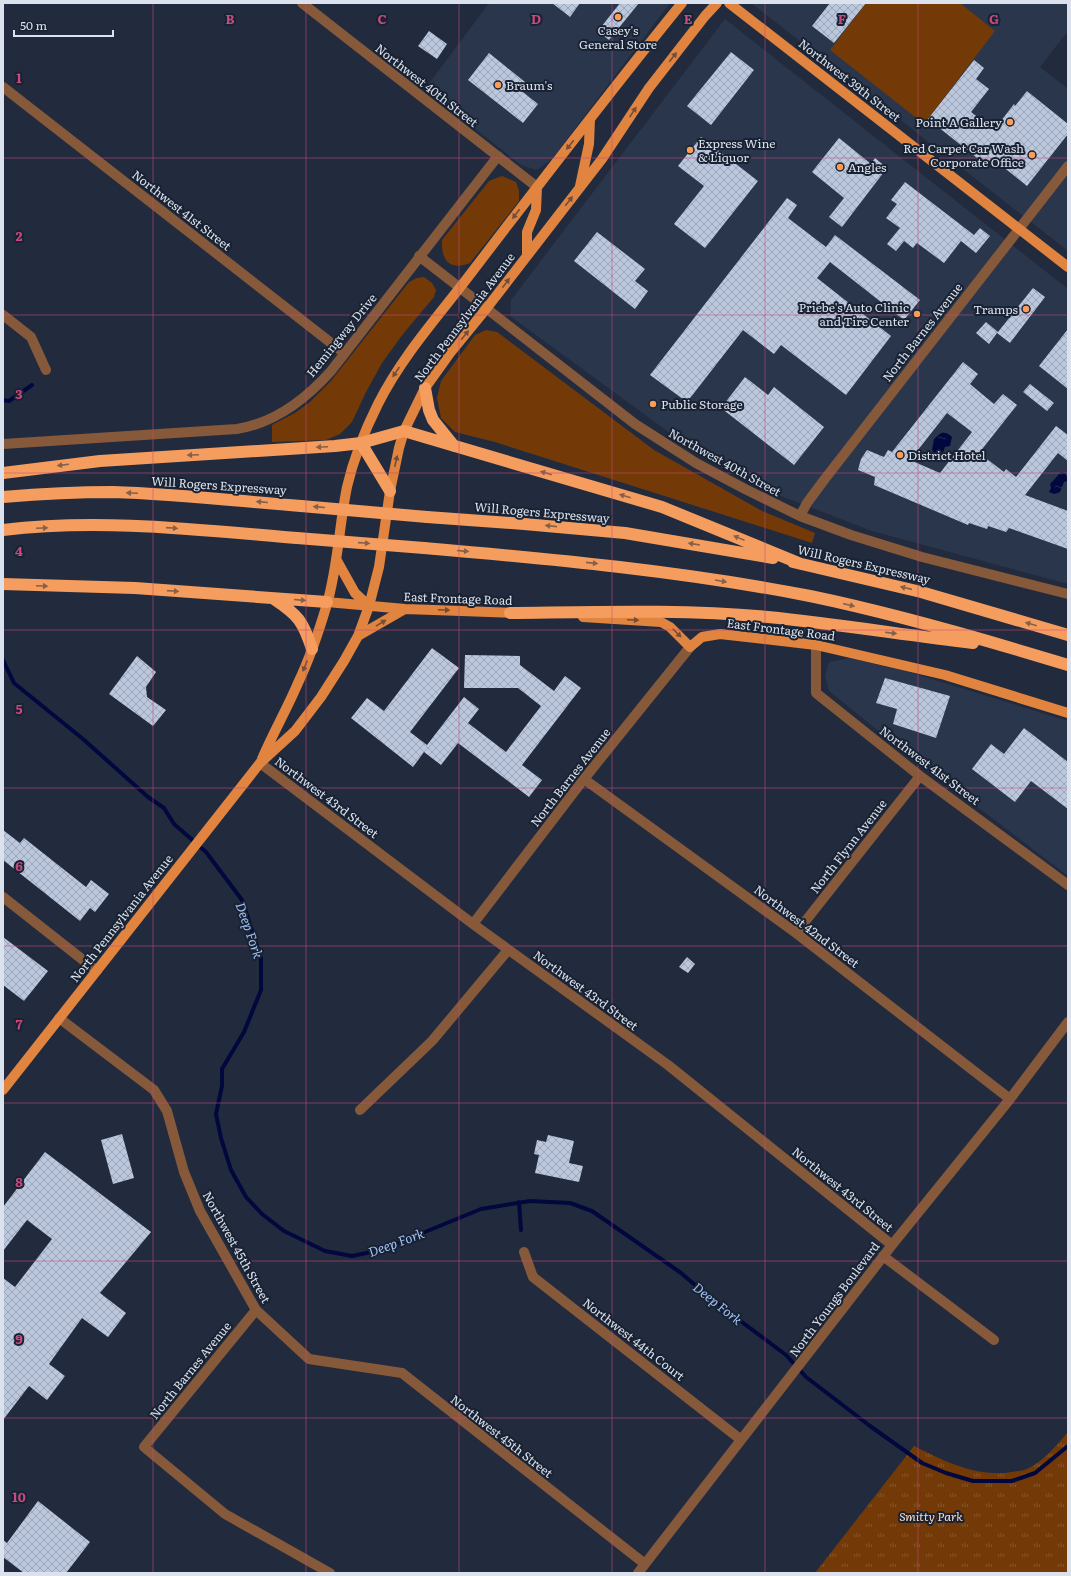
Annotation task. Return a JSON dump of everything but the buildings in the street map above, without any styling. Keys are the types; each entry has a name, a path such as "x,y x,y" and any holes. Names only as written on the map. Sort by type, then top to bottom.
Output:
{"highway":[{"path":"425,388 429,410 433,420 454,446"},
{"path":"3,473 100,461 335,446 361,443 404,432 662,507 801,564"},
{"path":"361,443 390,490"},
{"name":"Will Rogers Expressway","path":"3,497 59,493 112,492 167,495 625,533 746,552 801,564 921,592 1068,635"},
{"path":"3,530 82,526 147,526 551,558 698,577 810,596 913,620 1068,665"},
{"path":"3,584 134,588 327,602"},
{"path":"273,598 296,615 304,626 312,649"},
{"path":"510,613 662,611 761,617 1013,648"}],"main road":[{"name":"North Pennsylvania Avenue","path":"260,763 278,722 299,682 312,649 327,602 336,559 347,486 361,443 377,406 394,375 418,340 682,3"},
{"name":"North Pennsylvania Avenue","path":"3,1090 260,763 295,731 321,697 358,636 369,606 379,567 390,490 404,432 425,388 450,353 486,309 602,159 649,88 705,16 717,3"},
{"name":"Northwest 39th Street","path":"729,3 1068,267"},
{"path":"580,188 590,144 590,119"},
{"path":"526,256 527,232 536,210 537,187"},
{"path":"336,559 356,593 369,606"},
{"name":"East Frontage Road","path":"327,602 405,609 510,613 661,622 670,627 690,647 702,638 720,634 816,645 945,675 1068,713"},
{"path":"358,636 405,609"}],"street":[{"name":"Northwest 40th Street","path":"302,3 537,187"},
{"name":"Northwest 41st Street","path":"3,87 344,353"},
{"name":"Hemingway Drive","path":"3,444 226,429 253,426 276,415 305,397 319,384 498,156"},
{"name":"North Barnes Avenue","path":"800,516 807,503 824,480 1068,166"},
{"name":"Northwest 40th Street","path":"419,256 635,424 662,442 745,489 800,516 851,535 888,547 1068,594"},
{"path":"3,315 31,338 46,370"},
{"name":"Northwest 41st Street","path":"816,645 816,693 920,776 1068,885"},
{"name":"North Barnes Avenue","path":"472,924 584,779 690,647"},
{"name":"Northwest 43rd Street","path":"260,763 472,924 668,1065 892,1245"},
{"name":"North Flynn Avenue","path":"796,933 920,776"},
{"name":"Northwest 42nd Street","path":"584,779 796,933 1010,1100"},
{"path":"3,897 97,971"},
{"path":"360,1110 432,1041 508,950"},
{"name":"Northwest 45th Street","path":"59,1018 154,1090 167,1111 184,1172 200,1211 256,1310 309,1359 402,1373 645,1564"},
{"name":"North Youngs Boulevard","path":"638,1573 740,1439 790,1378 883,1256 1010,1100 1068,1022"},
{"name":"Northwest 44th Court","path":"524,1252 533,1277 740,1439"},
{"path":"883,1256 994,1340"},
{"name":"North Barnes Avenue","path":"256,1310 144,1447 225,1514 330,1573"}],"shaded area":[{"path":"489,3 670,3 552,159 537,170 521,165 425,89"},
{"path":"751,3 1068,3 1068,31 1040,67 1068,89 1068,251"},
{"path":"725,19 1068,289 1068,584 872,531 781,496 674,436 510,316 511,300"},
{"path":"849,658 909,672 1068,721 1068,876 891,741 829,691 825,675 829,662"}],"green space":[{"path":"866,3 960,3 995,31 924,124 830,50"},
{"path":"502,176 516,182 519,191 519,201 470,263 457,266 452,265 445,258 443,253 442,240 489,181"},
{"path":"424,277 432,283 436,290 434,297 403,334 382,363 352,422 340,434 326,440 272,442 272,425 295,413 310,402 331,381 409,282 417,278"},
{"path":"486,330 497,332 654,450 762,511 815,533 812,543 495,442 455,432 441,418 437,398 441,381 475,335"},
{"name":"Smitty Park","path":"1068,1432 1068,1573 815,1573 914,1446 961,1467 986,1473 1012,1472 1027,1469 1039,1462"}],"water":[{"path":"941,433 952,437 950,446 945,447 943,453 938,455 932,450 934,439"},
{"path":"1061,472 1065,473 1067,481 1064,482 1060,492 1054,494 1049,492 1051,488 1050,484"}],"waterway":[{"path":"3,400 9,401 32,385"},
{"name":"Deep Fork","path":"3,660 14,683 83,739 148,797 164,808 174,824 206,852 242,900 261,958 261,990 244,1032 222,1069 222,1086 216,1114 221,1138 231,1170 246,1197 262,1214 284,1231 325,1251 352,1256 381,1250 481,1209 530,1201 570,1203 592,1211 681,1273 715,1302 786,1355 806,1377 870,1426 922,1463 946,1473 973,1481 1012,1481 1035,1473 1068,1446"},
{"path":"519,1202 521,1230"}],"place":[{"name":"Casey's General Store","path":"618,17"},
{"name":"Braum's","path":"498,85"},
{"name":"Point A Gallery","path":"1010,122"},
{"name":"Express Wine & Liquor","path":"690,150"},
{"name":"Red Carpet Car Wash Corporate Office","path":"1032,155"},
{"name":"Angles","path":"840,167"},
{"name":"Tramps","path":"1026,309"},
{"name":"Priebe's Auto Clinic and Tire Center","path":"917,314"},
{"name":"Public Storage","path":"653,404"},
{"name":"District Hotel","path":"900,455"}]}
